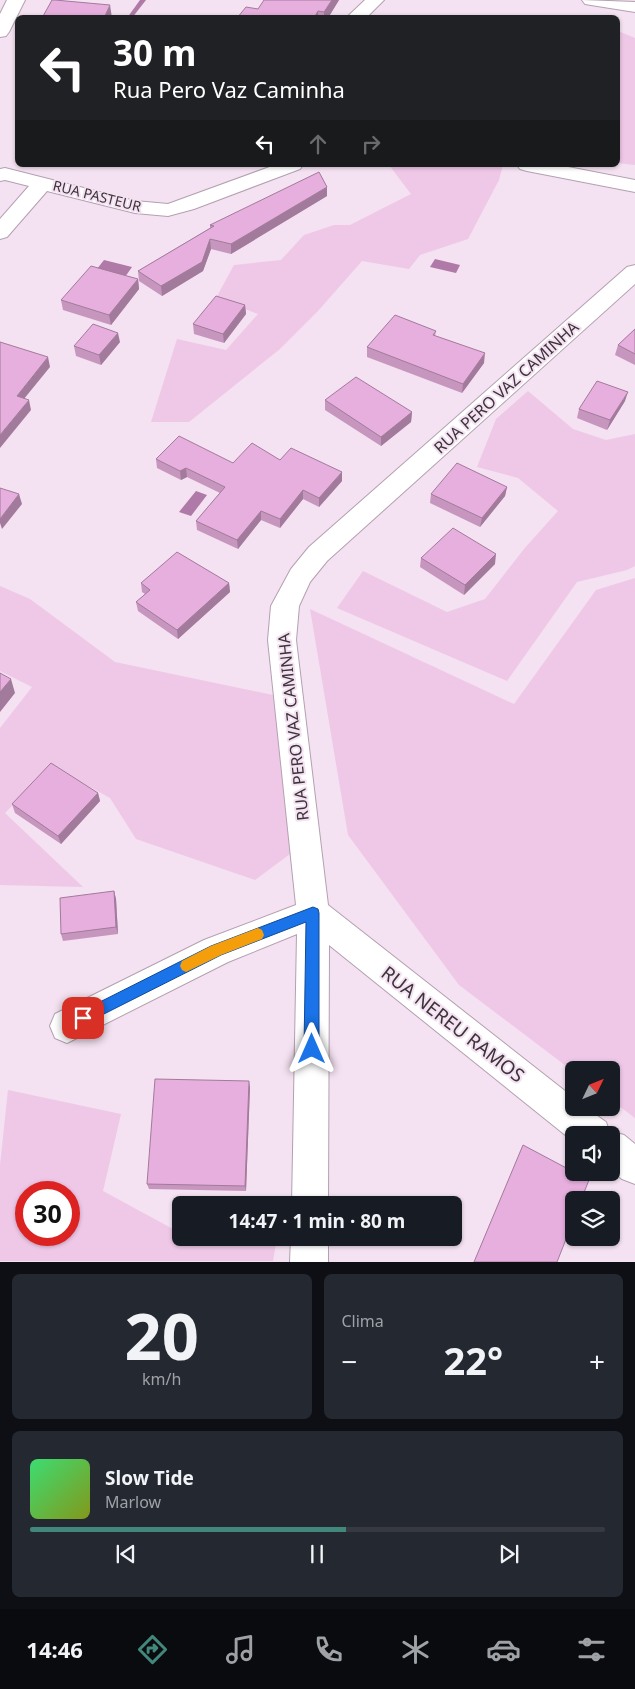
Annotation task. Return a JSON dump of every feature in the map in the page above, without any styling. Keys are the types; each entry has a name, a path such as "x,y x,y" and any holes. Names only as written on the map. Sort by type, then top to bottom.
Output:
{"main road":[{"path":"0,32 16,0"},
{"path":"358,15 375,0"},
{"path":"591,0 635,8"},
{"name":"RUA PASTEUR","path":"2,173 135,207 168,210 187,205 288,167"},
{"path":"537,167 635,186"},
{"name":"RUA PASTEUR","path":"0,232 43,183"},
{"name":"RUA PERO VAZ CAMINHA","path":"310,1196 313,913 282,640 285,606 300,576 318,554 635,272"},
{"path":"67,1026 216,951 313,913"},
{"name":"RUA NEREU RAMOS","path":"313,913 583,1126"},
{"path":"620,1155 635,1166"},
{"path":"309,1262 310,1246"}],"shaded area":[{"path":"620,32 635,38 635,165 620,163"},
{"path":"391,167 502,167 499,180 468,239 420,255 409,269 362,261 318,311 280,349 189,422 151,422 177,339 226,350 258,314 216,298 234,265 281,260 304,235 334,225 350,225 411,194"},
{"path":"435,259 460,265 456,273 430,267"},
{"path":"104,260 132,267 125,277 97,269"},
{"path":"528,391 573,429 606,440 635,434 635,566 627,570 577,582 507,681 337,608 363,571 447,612 485,599 524,549 558,511 518,478 477,467 496,419"},
{"path":"196,491 207,495 191,516 179,512"},
{"path":"635,578 635,1118 620,1107 620,1061 565,1061 565,1065 459,985 348,835 310,609 514,704 596,590"},
{"path":"0,586 30,599 115,662 278,696 294,851 255,880 136,839 110,798 52,766 5,813 83,887 0,885 0,728 32,687 0,671"},
{"path":"8,1090 121,1114 103,1191 172,1228 172,1246 276,1246 273,1261 0,1261 0,1165"}],"building":[{"path":"52,0 110,5 105,15 44,15"},
{"path":"264,0 332,0 324,12 318,11 316,15 239,15 246,7 258,9"},
{"path":"319,172 327,187 231,244 210,239 202,262 161,286 138,271 214,226 210,225"},
{"path":"91,266 138,279 109,315 61,300"},
{"path":"216,296 245,305 223,334 193,324"},
{"path":"395,315 436,331 433,335 485,353 463,384 367,347"},
{"path":"93,324 118,333 99,355 74,346"},
{"path":"635,329 635,354 618,345"},
{"path":"0,342 48,357 17,396 29,400 0,435"},
{"path":"356,377 412,412 381,437 325,400"},
{"path":"597,381 628,392 610,420 579,409"},
{"path":"179,436 233,463 252,443 280,460 291,448 342,472 319,498 303,490 280,519 261,511 237,540 196,521 225,487 186,468 180,471 156,459"},
{"path":"457,463 507,487 482,518 431,494"},
{"path":"0,488 19,494 0,519"},
{"path":"453,528 496,554 465,585 421,558"},
{"path":"177,552 229,583 177,630 136,602 150,590 141,583"},
{"path":"0,673 11,679 0,692"},
{"path":"51,763 98,793 58,836 12,804"},
{"path":"114,891 116,927 61,934 60,898"},
{"path":"155,1079 249,1081 245,1186 147,1184"},
{"path":"523,1145 565,1167 565,1181 589,1181 585,1191 565,1191 565,1242 557,1262 474,1262"}],"waterway":[{"path":"131,15 143,0"}],"slow traffic":[{"path":"186,966 216,951 258,935"}],"route":[{"path":"83,1018 216,951 313,913 312,1049"}]}
